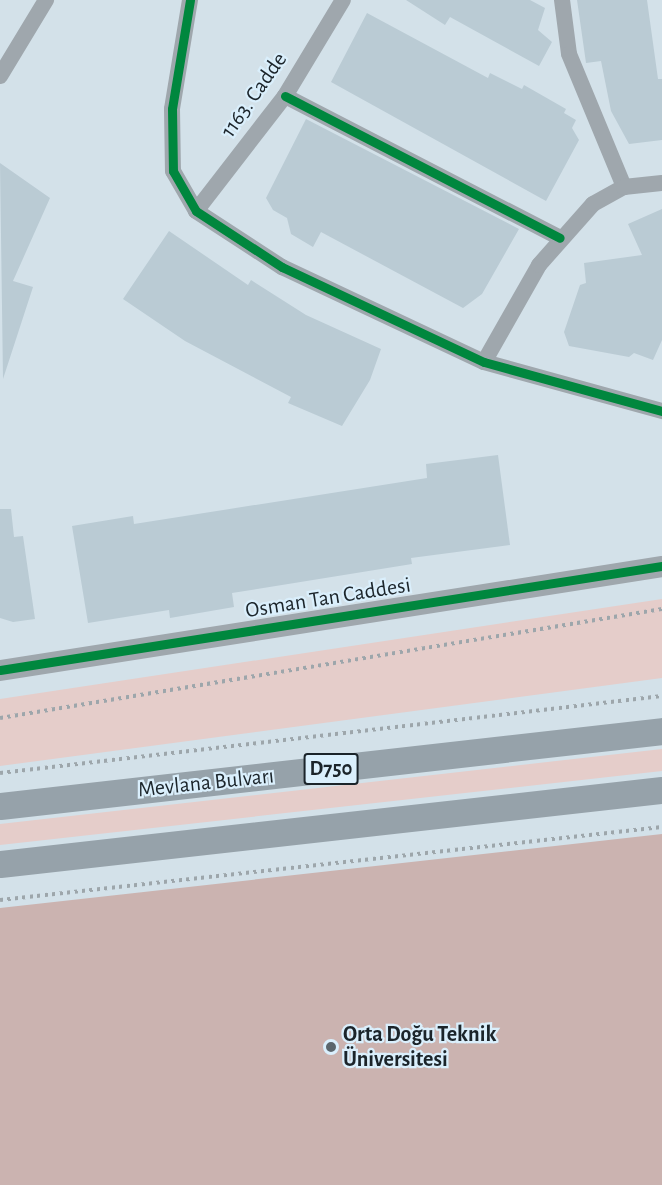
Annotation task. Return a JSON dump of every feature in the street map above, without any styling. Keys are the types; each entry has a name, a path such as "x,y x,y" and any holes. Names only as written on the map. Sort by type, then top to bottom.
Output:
{"highway":[{"name":"Mevlana Bulvarı","path":"0,806 662,731"},
{"path":"0,864 662,790"}],"street":[{"path":"0,76 46,0"},
{"path":"190,0 172,109 173,171 196,212 282,267 484,362 662,411"},
{"name":"1163. Cadde","path":"196,212 285,96 343,0"},
{"path":"562,0 569,54 624,187"},
{"path":"285,96 560,238"},
{"path":"484,362 539,265 560,238 593,204 624,187 662,183"},
{"name":"Osman Tan Caddesi","path":"0,670 662,566"}],"path":[{"path":"0,718 662,609"},
{"path":"0,774 662,696"},
{"path":"0,900 662,826"}],"shaded area":[{"path":"662,599 662,678 0,766 0,699"},
{"path":"662,749 662,771 0,845 0,824"},
{"name":"Orta Doğu Teknik Üniversitesi","path":"662,834 662,1185 0,1185 0,908"}],"building":[{"path":"406,0 530,0 545,8 538,30 552,42 539,66 450,17 445,25"},
{"path":"577,0 647,0 658,79 662,79 662,140 629,144 611,111 601,61 586,63"},
{"path":"367,13 488,78 490,73 522,89 524,85 566,109 564,113 576,120 572,128 579,140 546,201 331,82"},
{"path":"306,119 519,229 482,294 463,308 321,232 313,247 291,234 287,218 273,210 266,198"},
{"path":"0,163 50,198 13,281 33,287 3,379"},
{"path":"662,209 662,340 653,360 634,353 629,357 569,346 564,332 580,285 586,283 584,263 642,255 628,224"},
{"path":"169,231 248,285 251,280 306,315 381,349 370,380 342,426 288,403 291,397 185,341 123,299"},
{"path":"498,455 510,545 411,558 412,564 232,593 234,607 170,618 169,610 88,623 72,526 133,516 134,524 427,478 426,464"},
{"path":"0,509 11,509 14,537 23,536 35,619 13,622 0,618"}],"cycle path":[{"path":"190,0 172,109 173,171 196,211 282,267 484,362 662,411"},
{"path":"285,96 560,238"},
{"path":"0,670 662,566"}],"place":[{"name":"Orta Doğu Teknik Üniversitesi","path":"331,1047"}]}
